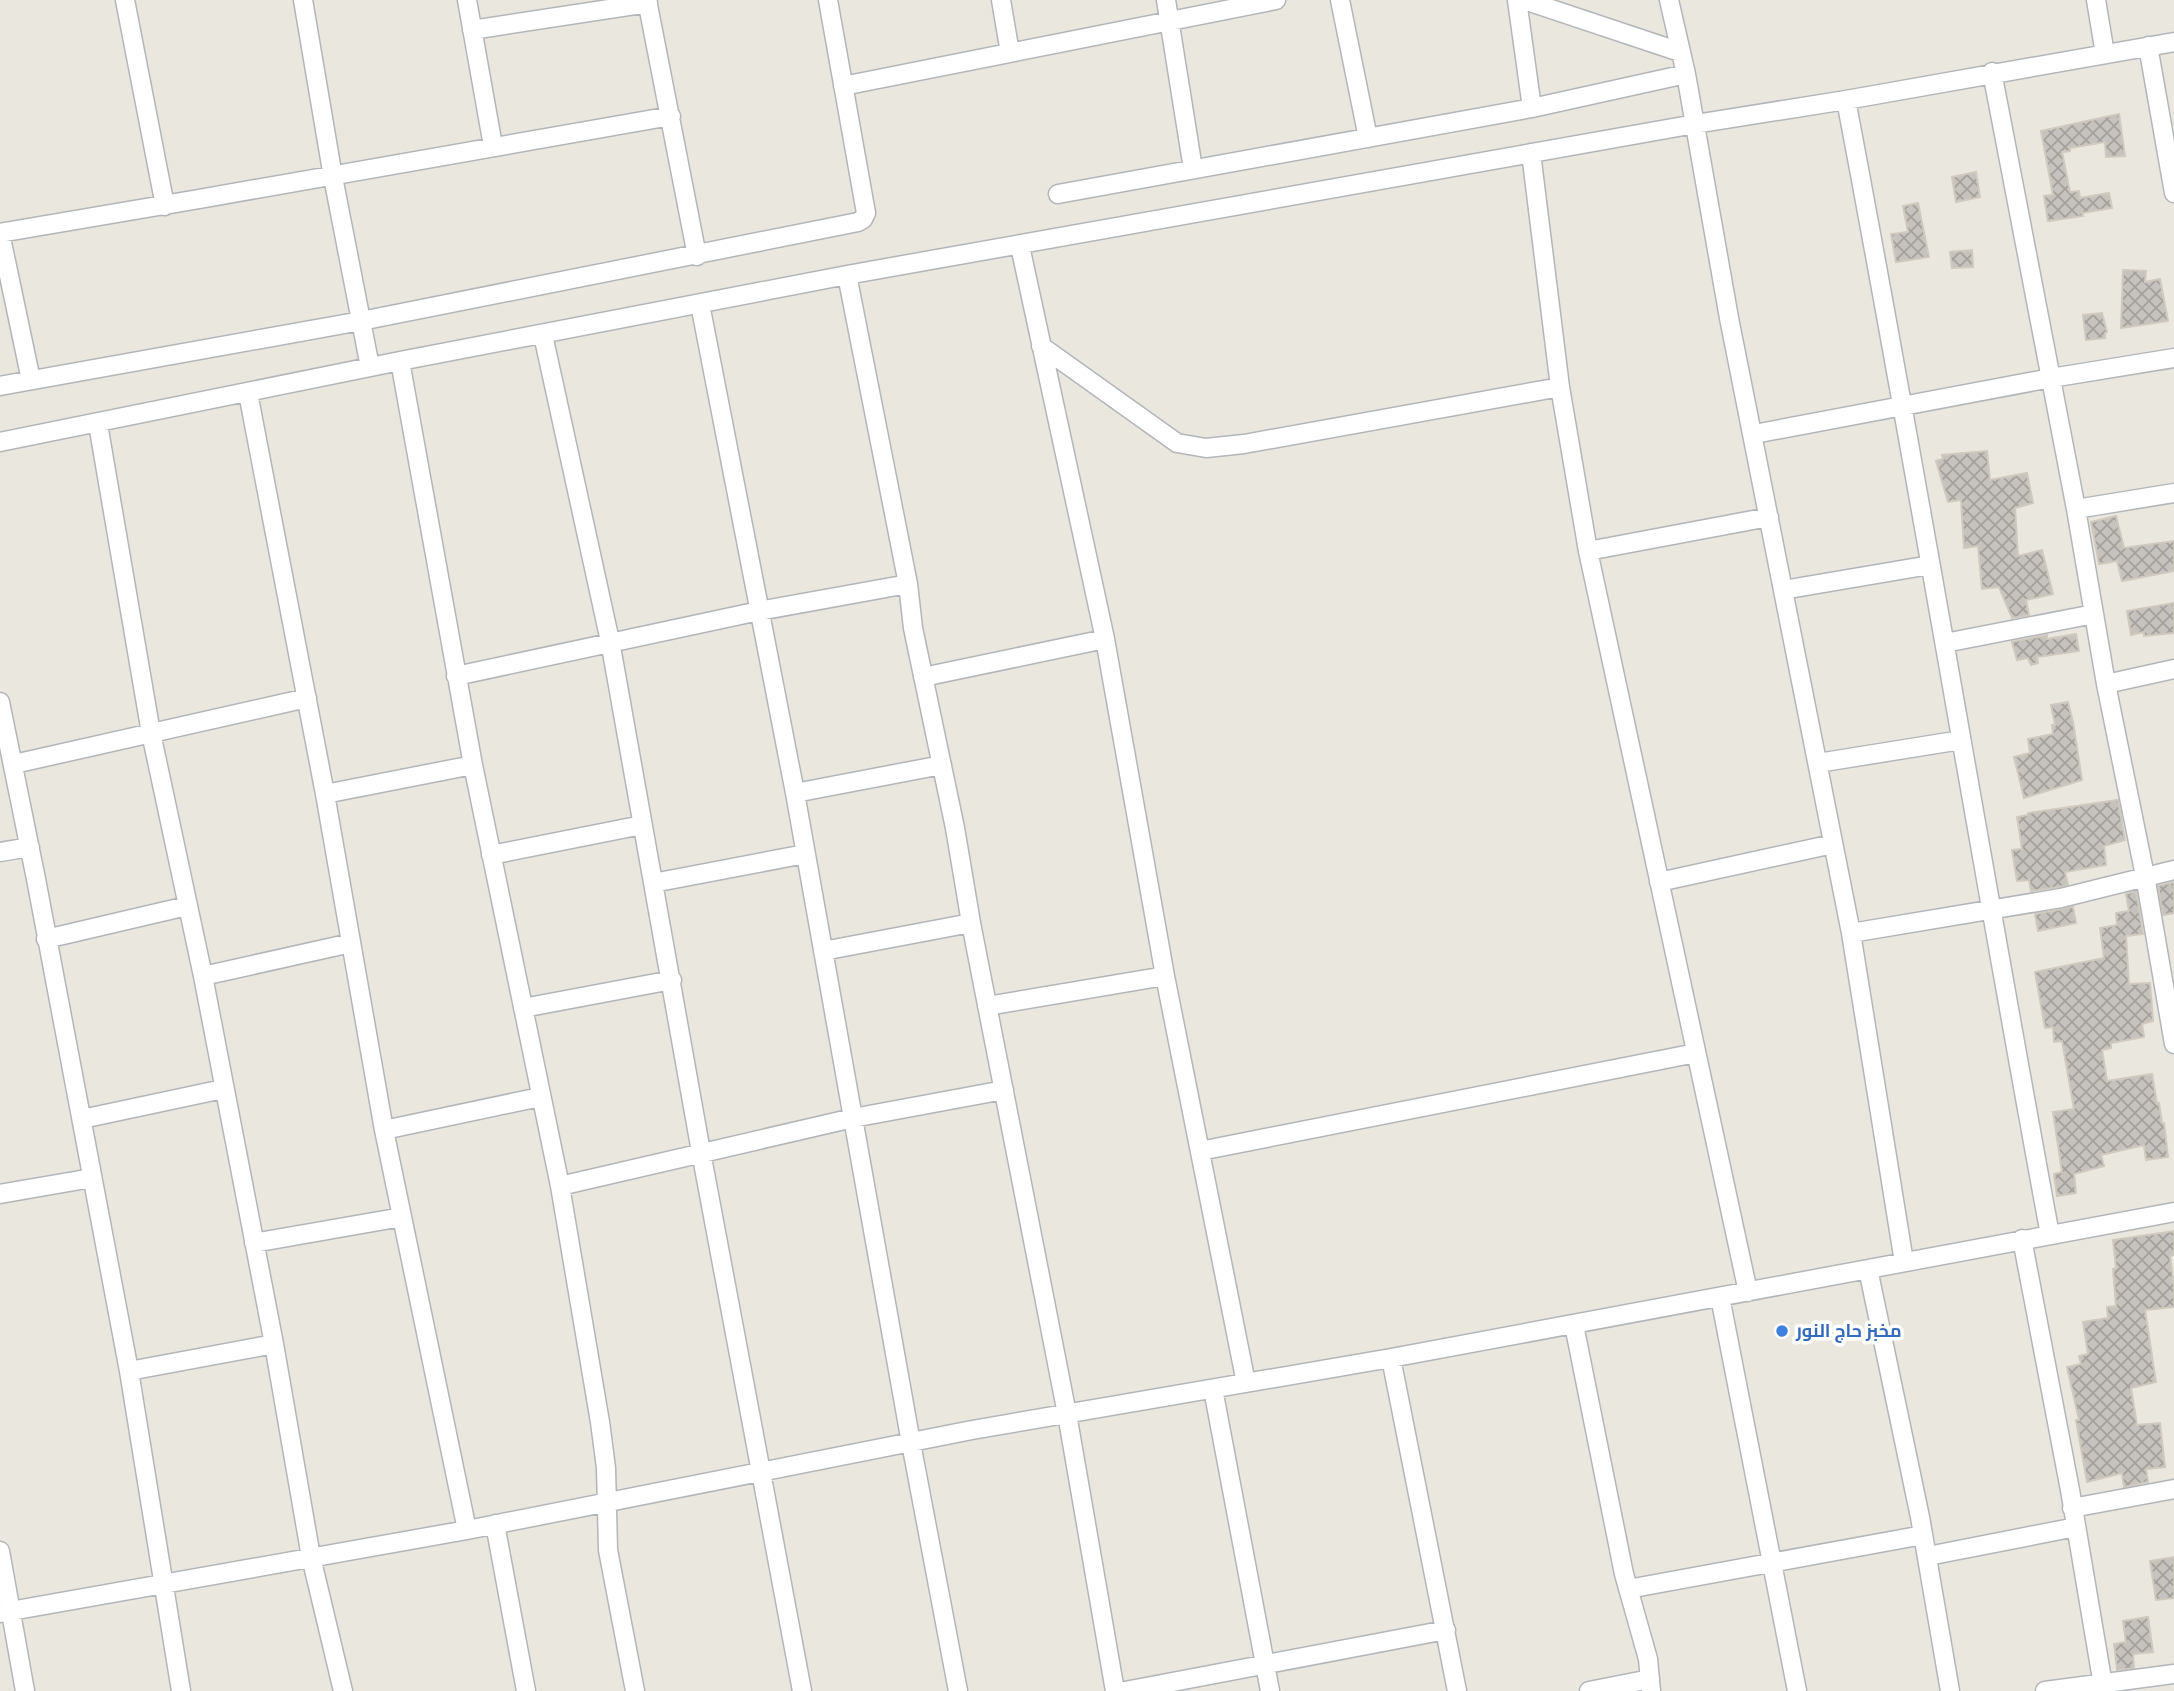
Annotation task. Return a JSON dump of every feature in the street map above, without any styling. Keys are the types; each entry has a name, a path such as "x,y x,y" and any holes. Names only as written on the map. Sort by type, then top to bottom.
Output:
{"street":[{"path":"125,0 165,206"},
{"path":"303,0 333,177 370,367"},
{"path":"467,0 493,146"},
{"path":"0,386 361,321 697,256 863,219 866,213 828,0"},
{"path":"1001,0 1010,53"},
{"path":"1166,0 1193,170"},
{"path":"843,86 1276,0"},
{"path":"1340,0 1368,138"},
{"path":"1517,0 1532,108"},
{"path":"1524,0 1680,52"},
{"path":"1669,0 1686,74 1729,318 1851,933 1904,1262"},
{"path":"2096,0 2105,54"},
{"path":"472,30 648,1 697,256"},
{"path":"0,442 847,275 2174,41"},
{"path":"2148,46 2174,193"},
{"path":"1992,72 2076,509 2174,1044"},
{"path":"1058,194 1532,108 1686,74"},
{"path":"1846,100 1904,405 1990,911 2050,1235"},
{"path":"31,380 0,233 671,116"},
{"path":"1531,153 1560,387 1588,551 1748,1292"},
{"path":"1020,246 1105,639 1165,976 1246,1383"},
{"path":"847,275 1067,1414 1115,1691"},
{"path":"699,304 795,793 958,1691"},
{"path":"543,334 610,641 701,1152 802,1691"},
{"path":"1041,346 1177,443 1206,448 1244,444 1560,387"},
{"path":"1754,434 2051,378 2174,358"},
{"path":"400,361 473,765 560,1186 600,1422 606,1468 608,1550 635,1691"},
{"path":"248,393 325,793 384,1130 467,1530"},
{"path":"98,424 151,733 203,976 312,1557 343,1691"},
{"path":"2076,509 2174,492"},
{"path":"1588,551 1769,517"},
{"path":"1783,590 1930,565"},
{"path":"456,676 610,641 908,584"},
{"path":"1945,643 2094,614"},
{"path":"923,677 1105,639"},
{"path":"2106,684 2174,669"},
{"path":"14,764 307,698"},
{"path":"0,702 129,1370 181,1691"},
{"path":"1818,763 1961,740"},
{"path":"325,793 473,765"},
{"path":"795,793 942,765"},
{"path":"491,855 642,825"},
{"path":"1659,882 1833,844"},
{"path":"0,852 30,847"},
{"path":"653,883 805,854"},
{"path":"1851,933 2093,891 2174,870"},
{"path":"46,939 187,906"},
{"path":"823,951 971,923"},
{"path":"203,976 351,943"},
{"path":"987,1006 1165,976"},
{"path":"523,1008 672,980"},
{"path":"1200,1151 1696,1053"},
{"path":"82,1119 223,1089"},
{"path":"560,1186 853,1118 1004,1090"},
{"path":"384,1130 540,1097"},
{"path":"0,1194 92,1178"},
{"path":"6,1612 467,1530 911,1443 1574,1325 2174,1212"},
{"path":"254,1243 402,1217"},
{"path":"2022,1240 2103,1687"},
{"path":"1868,1269 1923,1535 1950,1691"},
{"path":"1720,1297 1797,1691"},
{"path":"1574,1325 1628,1589 1648,1659 1650,1685 1589,1691"},
{"path":"129,1370 274,1344"},
{"path":"1391,1358 1457,1691"},
{"path":"1213,1389 1270,1691"},
{"path":"2072,1508 2174,1489"},
{"path":"495,1524 526,1691"},
{"path":"1927,1556 2076,1527"},
{"path":"1628,1589 1923,1535"},
{"path":"0,1551 6,1612 26,1691"},
{"path":"1125,1691 1446,1630"},
{"path":"2045,1691 2103,1687 2174,1674"}],"building":[{"path":"2119,114 2125,156 2106,157 2105,142 2062,152 2070,192 2079,191 2080,198 2109,193 2112,208 2048,221 2044,196 2053,195 2041,131"},
{"path":"1976,172 1980,197 1956,202 1952,177"},
{"path":"1918,203 1929,257 1896,262 1891,234 1908,232 1903,206"},
{"path":"1972,250 1973,267 1952,268 1950,252"},
{"path":"2123,270 2146,271 2145,282 2160,279 2168,321 2121,328"},
{"path":"2102,313 2107,332 2105,338 2086,340 2083,315"},
{"path":"1987,451 1990,480 2027,473 2033,503 2015,508 2018,556 2042,550 2053,594 2026,600 2029,615 2012,618 1999,587 1982,589 1978,546 1964,548 1961,500 1948,502 1936,461 1943,459 1942,455"},
{"path":"2116,516 2124,548 2174,541 2174,571 2122,581 2117,561 2099,564 2091,522"},
{"path":"2174,603 2174,633 2144,636 2144,632 2131,635 2127,611"},
{"path":"2076,634 2079,651 2037,657 2038,663 2031,665 2028,658 2017,660 2012,642 2047,635 2047,639"},
{"path":"2068,702 2082,780 2024,798 2014,757 2030,753 2028,739 2053,734 2052,725 2055,725 2051,705"},
{"path":"2118,800 2125,840 2104,846 2106,865 2065,872 2068,885 2059,887 2031,891 2029,880 2017,881 2012,850 2022,849 2017,817 2028,813"},
{"path":"2174,882 2174,913 2163,915 2158,886"},
{"path":"2136,891 2143,934 2126,936 2129,984 2150,983 2153,1021 2142,1024 2144,1037 2111,1043 2111,1048 2102,1050 2107,1081 2152,1074 2157,1104 2159,1103 2164,1123 2168,1157 2146,1160 2144,1145 2101,1155 2104,1166 2074,1174 2076,1193 2057,1196 2054,1174 2062,1172 2053,1112 2074,1109 2062,1041 2054,1042 2053,1027 2045,1028 2035,972 2104,958 2100,928 2117,925 2116,913 2129,911 2126,894"},
{"path":"2073,907 2076,923 2038,931 2035,914"},
{"path":"2174,1231 2174,1255 2170,1256 2174,1307 2145,1310 2156,1382 2131,1388 2137,1425 2160,1423 2165,1467 2146,1469 2148,1482 2124,1487 2122,1473 2087,1482 2076,1420 2079,1420 2067,1367 2081,1364 2079,1356 2088,1354 2083,1322 2108,1318 2107,1307 2116,1306 2113,1240"},
{"path":"2174,1557 2174,1598 2156,1600 2150,1561"},
{"path":"2148,1617 2153,1652 2133,1654 2134,1668 2117,1670 2114,1644 2126,1642 2123,1621"}],"place":[{"name":"مخبز حاج النور","path":"1782,1331"}]}
